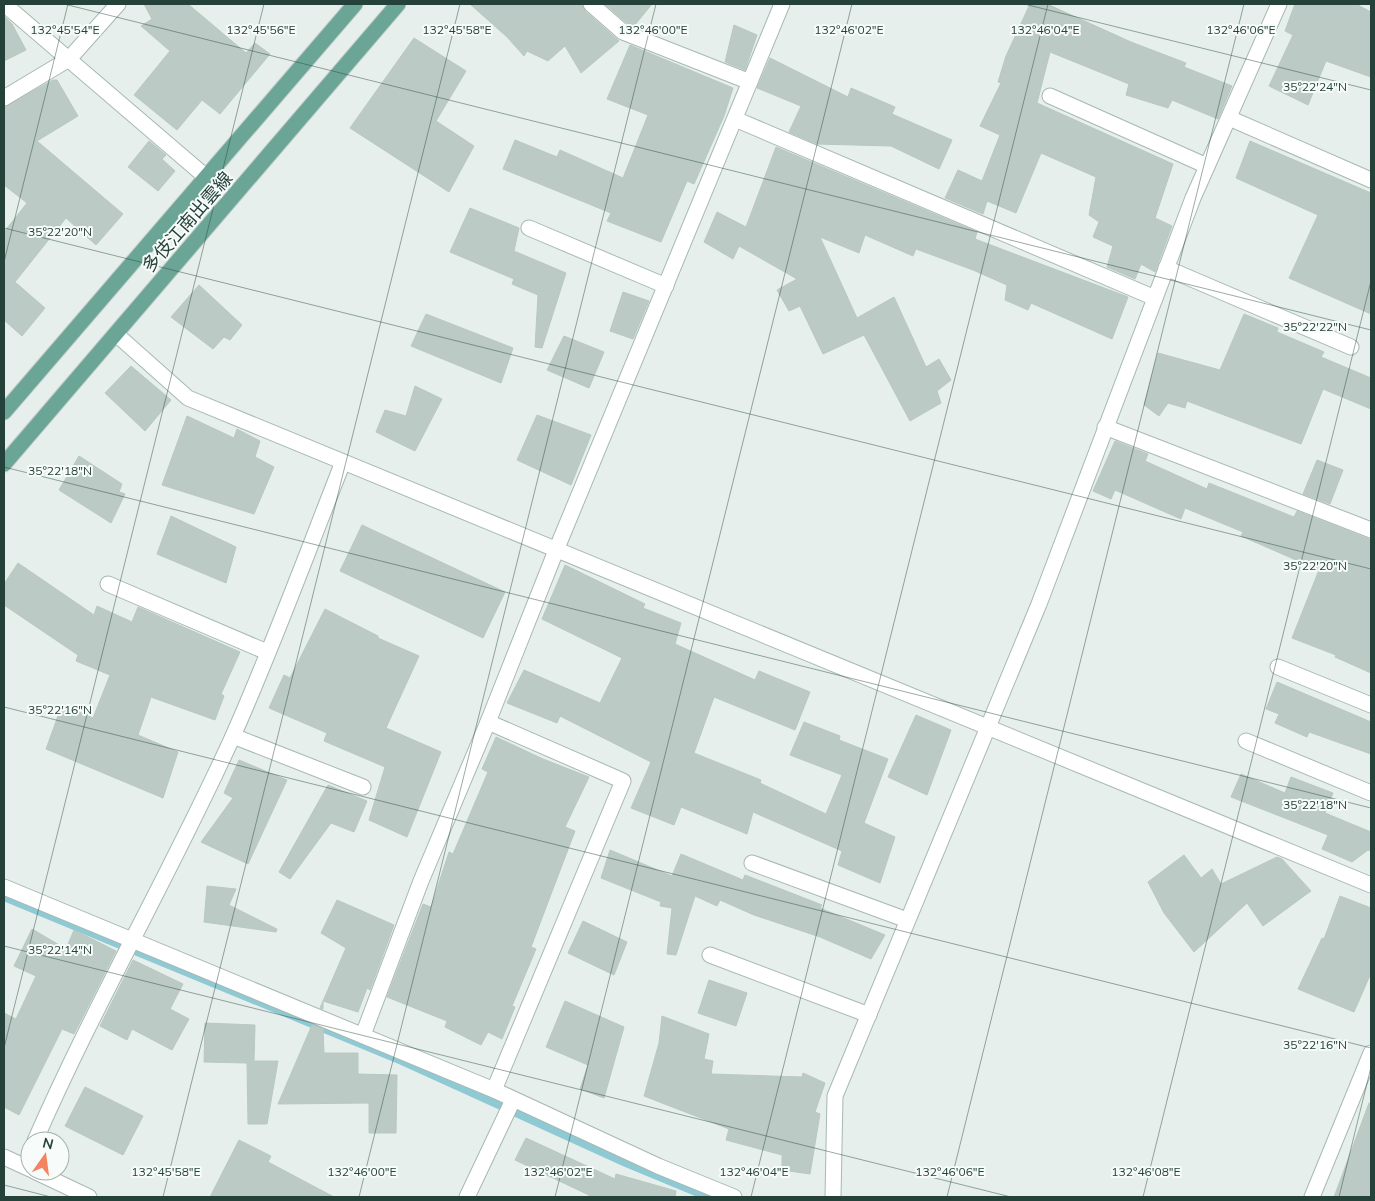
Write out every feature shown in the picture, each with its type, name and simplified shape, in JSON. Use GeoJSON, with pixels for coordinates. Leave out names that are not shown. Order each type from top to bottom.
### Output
{"type":"FeatureCollection","features":[{"type":"Feature","properties":{"kind":"main road","name":"多伎江南出雲線"},"geometry":{"type":"LineString","coordinates":[[4,412],[355,4]]}},
{"type":"Feature","properties":{"kind":"main road","name":"多伎江南出雲線"},"geometry":{"type":"LineString","coordinates":[[4,464],[398,4]]}},
{"type":"Feature","properties":{"kind":"street"},"geometry":{"type":"LineString","coordinates":[[4,4],[206,176]]}},
{"type":"Feature","properties":{"kind":"street"},"geometry":{"type":"LineString","coordinates":[[4,98],[69,60],[118,4]]}},
{"type":"Feature","properties":{"kind":"street"},"geometry":{"type":"LineString","coordinates":[[591,4],[623,32],[750,82]]}},
{"type":"Feature","properties":{"kind":"street"},"geometry":{"type":"LineString","coordinates":[[364,1035],[421,881],[782,4]]}},
{"type":"Feature","properties":{"kind":"street"},"geometry":{"type":"LineString","coordinates":[[833,1197],[835,1096],[1039,604],[1105,427],[1207,166],[1279,4]]}},
{"type":"Feature","properties":{"kind":"street"},"geometry":{"type":"LineString","coordinates":[[1050,96],[1207,166]]}},
{"type":"Feature","properties":{"kind":"street"},"geometry":{"type":"LineString","coordinates":[[1229,118],[1371,180]]}},
{"type":"Feature","properties":{"kind":"street"},"geometry":{"type":"LineString","coordinates":[[735,119],[1155,298]]}},
{"type":"Feature","properties":{"kind":"street"},"geometry":{"type":"LineString","coordinates":[[529,228],[666,286]]}},
{"type":"Feature","properties":{"kind":"street"},"geometry":{"type":"LineString","coordinates":[[1166,268],[1351,347]]}},
{"type":"Feature","properties":{"kind":"street"},"geometry":{"type":"LineString","coordinates":[[116,334],[188,398],[557,548],[766,638],[1371,885]]}},
{"type":"Feature","properties":{"kind":"street"},"geometry":{"type":"LineString","coordinates":[[1105,427],[1371,530]]}},
{"type":"Feature","properties":{"kind":"street"},"geometry":{"type":"LineString","coordinates":[[39,1131],[61,1081],[134,940],[233,736],[343,462]]}},
{"type":"Feature","properties":{"kind":"street"},"geometry":{"type":"LineString","coordinates":[[108,584],[267,652]]}},
{"type":"Feature","properties":{"kind":"street"},"geometry":{"type":"LineString","coordinates":[[1278,666],[1371,704]]}},
{"type":"Feature","properties":{"kind":"street"},"geometry":{"type":"LineString","coordinates":[[488,722],[623,782],[494,1090]]}},
{"type":"Feature","properties":{"kind":"street"},"geometry":{"type":"LineString","coordinates":[[233,736],[364,787]]}},
{"type":"Feature","properties":{"kind":"street"},"geometry":{"type":"LineString","coordinates":[[1246,741],[1371,793]]}},
{"type":"Feature","properties":{"kind":"street"},"geometry":{"type":"LineString","coordinates":[[752,863],[907,920]]}},
{"type":"Feature","properties":{"kind":"street"},"geometry":{"type":"LineString","coordinates":[[4,887],[494,1090],[658,1166],[734,1197]]}},
{"type":"Feature","properties":{"kind":"street"},"geometry":{"type":"LineString","coordinates":[[710,955],[869,1015]]}},
{"type":"Feature","properties":{"kind":"street"},"geometry":{"type":"LineString","coordinates":[[1312,1197],[1371,1053]]}},
{"type":"Feature","properties":{"kind":"street"},"geometry":{"type":"LineString","coordinates":[[467,1197],[514,1100]]}},
{"type":"Feature","properties":{"kind":"street"},"geometry":{"type":"LineString","coordinates":[[4,1157],[20,1162]]}},
{"type":"Feature","properties":{"kind":"street"},"geometry":{"type":"LineString","coordinates":[[59,1181],[89,1197]]}},
{"type":"Feature","properties":{"kind":"building"},"geometry":{"type":"Polygon","coordinates":[[[144,4],[188,4],[246,53],[255,43],[270,54],[220,114],[202,100],[177,130],[134,95],[170,51],[141,26],[152,19],[144,4]]]}},
{"type":"Feature","properties":{"kind":"building"},"geometry":{"type":"Polygon","coordinates":[[[470,4],[582,4],[585,11],[619,41],[581,73],[565,46],[548,61],[527,51],[524,56],[507,37],[470,4]]]}},
{"type":"Feature","properties":{"kind":"building"},"geometry":{"type":"Polygon","coordinates":[[[605,4],[652,4],[634,26],[628,24],[605,4]]]}},
{"type":"Feature","properties":{"kind":"building"},"geometry":{"type":"Polygon","coordinates":[[[1030,4],[1047,4],[1131,42],[1186,63],[1184,67],[1232,86],[1218,119],[1172,100],[1168,108],[1126,95],[1129,84],[1050,52],[1037,103],[1173,164],[1155,218],[1172,226],[1155,272],[1141,264],[1135,279],[1107,267],[1113,246],[1093,237],[1099,222],[1089,215],[1096,177],[1041,153],[1016,213],[987,201],[983,214],[945,198],[958,170],[982,181],[1000,135],[980,126],[1001,83],[998,82],[1006,56],[1030,4]]]}},
{"type":"Feature","properties":{"kind":"building"},"geometry":{"type":"Polygon","coordinates":[[[1295,4],[1356,4],[1371,12],[1371,77],[1326,61],[1308,105],[1269,86],[1293,35],[1285,31],[1295,4]]]}},
{"type":"Feature","properties":{"kind":"building"},"geometry":{"type":"Polygon","coordinates":[[[4,16],[12,24],[26,50],[4,61],[4,16]]]}},
{"type":"Feature","properties":{"kind":"building"},"geometry":{"type":"Polygon","coordinates":[[[734,25],[757,35],[745,70],[725,62],[734,25]]]}},
{"type":"Feature","properties":{"kind":"building"},"geometry":{"type":"Polygon","coordinates":[[[414,38],[466,71],[436,121],[474,146],[449,192],[350,128],[414,38]]]}},
{"type":"Feature","properties":{"kind":"building"},"geometry":{"type":"Polygon","coordinates":[[[630,45],[733,88],[724,116],[694,184],[687,181],[661,242],[607,221],[611,213],[503,169],[515,140],[557,157],[560,150],[623,178],[648,115],[607,99],[630,45]]]}},
{"type":"Feature","properties":{"kind":"building"},"geometry":{"type":"Polygon","coordinates":[[[770,58],[848,97],[851,88],[895,107],[892,114],[952,140],[939,169],[891,146],[817,144],[789,132],[801,106],[757,88],[770,58]]]}},
{"type":"Feature","properties":{"kind":"building"},"geometry":{"type":"Polygon","coordinates":[[[53,80],[57,80],[78,116],[37,141],[123,214],[96,245],[66,218],[15,282],[45,308],[22,336],[4,320],[4,232],[27,203],[4,185],[4,107],[53,80]]]}},
{"type":"Feature","properties":{"kind":"building"},"geometry":{"type":"Polygon","coordinates":[[[149,141],[166,155],[162,159],[175,171],[158,191],[128,167],[149,141]]]}},
{"type":"Feature","properties":{"kind":"building"},"geometry":{"type":"Polygon","coordinates":[[[1250,141],[1371,193],[1371,314],[1289,278],[1318,215],[1236,178],[1250,141]]]}},
{"type":"Feature","properties":{"kind":"building"},"geometry":{"type":"Polygon","coordinates":[[[776,147],[977,232],[975,239],[1128,297],[1112,339],[1031,303],[1028,310],[1005,300],[1007,285],[916,249],[913,256],[865,235],[859,253],[820,237],[857,318],[894,297],[926,367],[939,359],[951,380],[937,391],[941,403],[910,421],[864,335],[823,354],[800,306],[789,311],[777,290],[797,279],[739,246],[733,259],[704,242],[717,212],[746,227],[776,147]]]}},
{"type":"Feature","properties":{"kind":"building"},"geometry":{"type":"Polygon","coordinates":[[[470,208],[519,228],[514,251],[566,273],[542,348],[535,347],[538,295],[512,284],[514,279],[450,252],[470,208]]]}},
{"type":"Feature","properties":{"kind":"building"},"geometry":{"type":"Polygon","coordinates":[[[199,285],[242,325],[230,340],[224,337],[213,349],[171,317],[199,285]]]}},
{"type":"Feature","properties":{"kind":"building"},"geometry":{"type":"Polygon","coordinates":[[[623,292],[649,301],[633,339],[610,331],[623,292]]]}},
{"type":"Feature","properties":{"kind":"building"},"geometry":{"type":"Polygon","coordinates":[[[426,314],[513,348],[501,383],[411,346],[426,314]]]}},
{"type":"Feature","properties":{"kind":"building"},"geometry":{"type":"Polygon","coordinates":[[[1244,314],[1278,328],[1277,332],[1324,352],[1321,357],[1371,378],[1371,409],[1323,389],[1301,444],[1187,401],[1185,408],[1168,403],[1159,416],[1144,405],[1158,353],[1220,370],[1244,314]]]}},
{"type":"Feature","properties":{"kind":"building"},"geometry":{"type":"Polygon","coordinates":[[[564,336],[604,352],[589,388],[547,370],[564,336]]]}},
{"type":"Feature","properties":{"kind":"building"},"geometry":{"type":"Polygon","coordinates":[[[131,366],[171,400],[145,431],[105,393],[131,366]]]}},
{"type":"Feature","properties":{"kind":"building"},"geometry":{"type":"Polygon","coordinates":[[[415,386],[442,399],[415,451],[376,432],[385,410],[406,416],[415,386]]]}},
{"type":"Feature","properties":{"kind":"building"},"geometry":{"type":"Polygon","coordinates":[[[537,415],[591,435],[571,485],[517,460],[537,415]]]}},
{"type":"Feature","properties":{"kind":"building"},"geometry":{"type":"Polygon","coordinates":[[[187,416],[234,438],[237,429],[260,441],[255,457],[274,467],[254,514],[162,485],[187,416]]]}},
{"type":"Feature","properties":{"kind":"building"},"geometry":{"type":"Polygon","coordinates":[[[1115,441],[1148,454],[1145,461],[1207,489],[1209,483],[1294,517],[1297,511],[1371,540],[1371,673],[1335,657],[1336,655],[1292,638],[1319,570],[1241,536],[1243,532],[1185,508],[1181,519],[1115,490],[1111,499],[1093,491],[1115,441]]]}},
{"type":"Feature","properties":{"kind":"building"},"geometry":{"type":"Polygon","coordinates":[[[79,456],[122,484],[119,492],[125,494],[111,523],[59,490],[79,456]]]}},
{"type":"Feature","properties":{"kind":"building"},"geometry":{"type":"Polygon","coordinates":[[[1317,460],[1343,470],[1330,504],[1303,494],[1317,460]]]}},
{"type":"Feature","properties":{"kind":"building"},"geometry":{"type":"Polygon","coordinates":[[[171,516],[236,547],[226,583],[157,554],[171,516]]]}},
{"type":"Feature","properties":{"kind":"building"},"geometry":{"type":"Polygon","coordinates":[[[362,525],[505,592],[483,638],[340,571],[362,525]]]}},
{"type":"Feature","properties":{"kind":"building"},"geometry":{"type":"Polygon","coordinates":[[[18,563],[94,615],[97,606],[132,622],[138,607],[240,652],[221,694],[224,696],[215,720],[151,697],[138,735],[178,752],[163,798],[46,749],[62,705],[93,718],[110,675],[76,661],[78,655],[4,605],[4,584],[18,563]]]}},
{"type":"Feature","properties":{"kind":"building"},"geometry":{"type":"Polygon","coordinates":[[[565,565],[645,604],[643,608],[681,623],[675,644],[755,680],[759,671],[810,692],[795,730],[714,697],[694,753],[761,780],[760,783],[826,814],[842,775],[790,755],[804,722],[840,736],[839,740],[888,759],[864,823],[895,837],[880,883],[838,865],[842,851],[753,812],[747,834],[681,807],[674,825],[631,808],[651,762],[560,716],[557,723],[507,703],[524,670],[600,703],[622,658],[542,619],[565,565]]]}},
{"type":"Feature","properties":{"kind":"building"},"geometry":{"type":"Polygon","coordinates":[[[325,609],[378,636],[378,638],[419,656],[386,728],[441,752],[407,837],[369,820],[385,767],[324,741],[327,733],[269,708],[284,675],[290,678],[325,609]]]}},
{"type":"Feature","properties":{"kind":"building"},"geometry":{"type":"Polygon","coordinates":[[[1277,682],[1371,722],[1371,754],[1309,732],[1307,737],[1275,723],[1279,714],[1266,709],[1277,682]]]}},
{"type":"Feature","properties":{"kind":"building"},"geometry":{"type":"Polygon","coordinates":[[[916,715],[951,730],[927,795],[888,777],[916,715]]]}},
{"type":"Feature","properties":{"kind":"building"},"geometry":{"type":"Polygon","coordinates":[[[496,737],[543,759],[589,777],[565,827],[575,831],[531,947],[536,949],[512,1006],[515,1007],[502,1039],[488,1032],[481,1045],[445,1027],[447,1021],[387,997],[423,904],[431,907],[449,852],[453,854],[488,772],[482,769],[496,737]]]}},
{"type":"Feature","properties":{"kind":"building"},"geometry":{"type":"Polygon","coordinates":[[[239,760],[287,780],[248,864],[201,842],[233,798],[224,793],[239,760]]]}},
{"type":"Feature","properties":{"kind":"building"},"geometry":{"type":"Polygon","coordinates":[[[1241,774],[1285,793],[1291,777],[1333,793],[1325,813],[1371,832],[1371,851],[1368,850],[1352,862],[1322,849],[1328,835],[1231,797],[1241,774]]]}},
{"type":"Feature","properties":{"kind":"building"},"geometry":{"type":"Polygon","coordinates":[[[328,785],[367,801],[354,832],[331,823],[290,879],[279,872],[328,785]]]}},
{"type":"Feature","properties":{"kind":"building"},"geometry":{"type":"Polygon","coordinates":[[[610,850],[672,876],[681,854],[743,880],[745,875],[822,905],[820,908],[885,935],[871,959],[820,937],[754,915],[720,900],[717,906],[695,896],[676,955],[667,954],[672,908],[660,906],[661,902],[601,878],[610,850]]]}},
{"type":"Feature","properties":{"kind":"building"},"geometry":{"type":"Polygon","coordinates":[[[1184,855],[1201,878],[1212,869],[1221,884],[1277,857],[1282,859],[1311,891],[1263,926],[1247,903],[1194,952],[1164,913],[1148,882],[1184,855]]]}},
{"type":"Feature","properties":{"kind":"building"},"geometry":{"type":"Polygon","coordinates":[[[207,886],[236,889],[229,905],[277,929],[276,932],[204,922],[207,886]]]}},
{"type":"Feature","properties":{"kind":"building"},"geometry":{"type":"Polygon","coordinates":[[[1340,896],[1371,908],[1371,973],[1354,1012],[1298,989],[1322,938],[1324,939],[1340,896]]]}},
{"type":"Feature","properties":{"kind":"building"},"geometry":{"type":"Polygon","coordinates":[[[337,900],[394,925],[370,990],[367,988],[358,1012],[323,1001],[346,948],[321,933],[337,900]]]}},
{"type":"Feature","properties":{"kind":"building"},"geometry":{"type":"Polygon","coordinates":[[[583,921],[627,942],[614,975],[568,953],[583,921]]]}},
{"type":"Feature","properties":{"kind":"building"},"geometry":{"type":"Polygon","coordinates":[[[32,929],[66,949],[74,930],[116,951],[74,1034],[62,1029],[19,1115],[4,1107],[4,1013],[16,1019],[36,976],[14,966],[32,929]]]}},
{"type":"Feature","properties":{"kind":"building"},"geometry":{"type":"Polygon","coordinates":[[[133,960],[183,984],[170,1009],[189,1019],[172,1050],[132,1029],[127,1040],[100,1026],[133,960]]]}},
{"type":"Feature","properties":{"kind":"building"},"geometry":{"type":"Polygon","coordinates":[[[709,980],[747,993],[736,1026],[698,1013],[709,980]]]}},
{"type":"Feature","properties":{"kind":"building"},"geometry":{"type":"Polygon","coordinates":[[[565,1001],[624,1027],[604,1098],[580,1089],[588,1065],[546,1047],[565,1001]]]}},
{"type":"Feature","properties":{"kind":"building"},"geometry":{"type":"Polygon","coordinates":[[[662,1016],[709,1034],[704,1059],[713,1061],[711,1074],[802,1077],[803,1073],[825,1083],[815,1112],[820,1114],[810,1174],[782,1170],[782,1155],[726,1140],[729,1129],[644,1096],[659,1043],[662,1016]]]}},
{"type":"Feature","properties":{"kind":"building"},"geometry":{"type":"Polygon","coordinates":[[[205,1023],[255,1025],[254,1061],[278,1061],[267,1124],[248,1124],[247,1063],[204,1062],[205,1023]]]}},
{"type":"Feature","properties":{"kind":"building"},"geometry":{"type":"Polygon","coordinates":[[[312,1025],[323,1029],[324,1053],[358,1053],[358,1074],[397,1075],[396,1133],[369,1133],[369,1103],[278,1104],[312,1025]]]}},
{"type":"Feature","properties":{"kind":"building"},"geometry":{"type":"Polygon","coordinates":[[[85,1087],[143,1116],[123,1155],[65,1126],[85,1087]]]}},
{"type":"Feature","properties":{"kind":"building"},"geometry":{"type":"Polygon","coordinates":[[[1369,1103],[1371,1103],[1371,1197],[1334,1197],[1369,1103]]]}},
{"type":"Feature","properties":{"kind":"building"},"geometry":{"type":"Polygon","coordinates":[[[526,1138],[615,1179],[616,1174],[676,1191],[675,1197],[593,1197],[515,1160],[526,1138]]]}},
{"type":"Feature","properties":{"kind":"building"},"geometry":{"type":"Polygon","coordinates":[[[239,1140],[271,1156],[268,1162],[334,1197],[210,1197],[239,1140]]]}},
{"type":"Feature","properties":{"kind":"waterway"},"geometry":{"type":"LineString","coordinates":[[4,897],[402,1061],[626,1163],[708,1197]]}}]}
